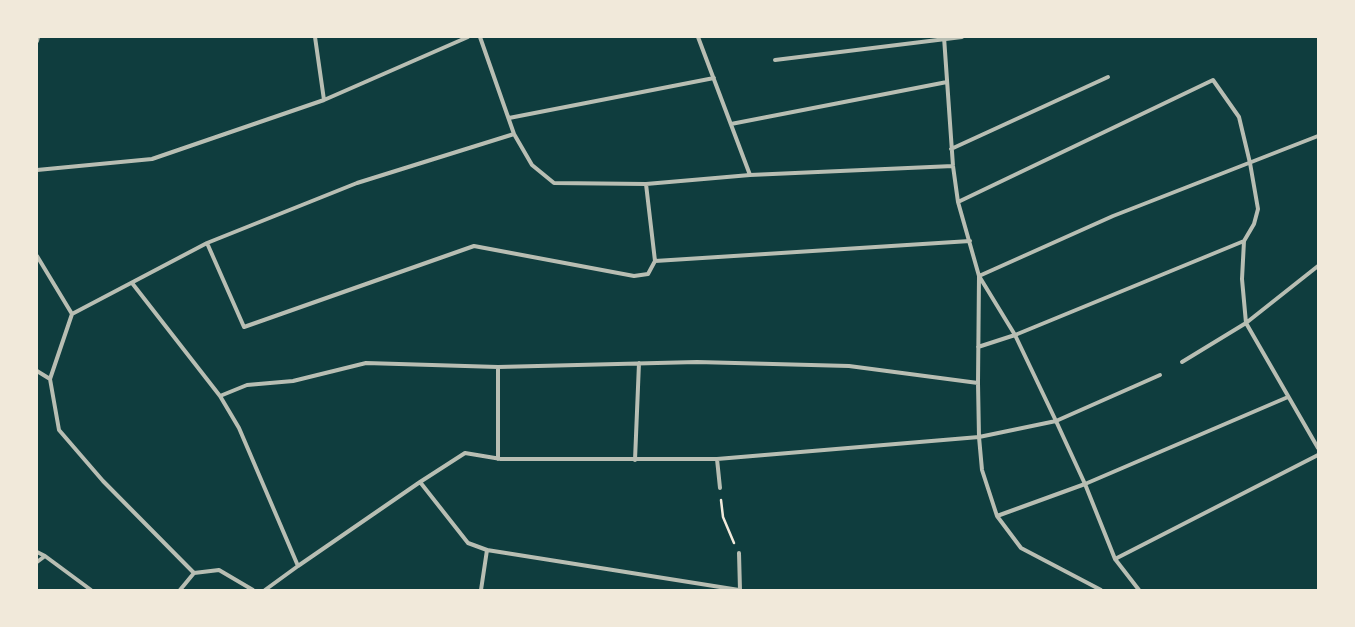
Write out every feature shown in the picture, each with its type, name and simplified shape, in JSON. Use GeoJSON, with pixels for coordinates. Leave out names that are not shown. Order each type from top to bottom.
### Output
{"type":"FeatureCollection","features":[{"type":"Feature","properties":{"kind":"street"},"geometry":{"type":"LineString","coordinates":[[37,42],[38,37]]}},
{"type":"Feature","properties":{"kind":"street"},"geometry":{"type":"LineString","coordinates":[[315,37],[324,100]]}},
{"type":"Feature","properties":{"kind":"street"},"geometry":{"type":"LineString","coordinates":[[37,170],[152,159],[324,100],[468,37]]}},
{"type":"Feature","properties":{"kind":"street"},"geometry":{"type":"LineString","coordinates":[[480,37],[514,134],[532,165],[554,183],[646,184],[750,175],[953,166]]}},
{"type":"Feature","properties":{"kind":"street"},"geometry":{"type":"LineString","coordinates":[[698,37],[750,175]]}},
{"type":"Feature","properties":{"kind":"street"},"geometry":{"type":"LineString","coordinates":[[774,60],[962,37]]}},
{"type":"Feature","properties":{"kind":"street"},"geometry":{"type":"LineString","coordinates":[[944,38],[951,149],[958,202],[979,276],[978,383],[979,437],[982,470],[997,516],[1021,548],[1100,590]]}},
{"type":"Feature","properties":{"kind":"street"},"geometry":{"type":"LineString","coordinates":[[951,149],[1108,77]]}},
{"type":"Feature","properties":{"kind":"street"},"geometry":{"type":"LineString","coordinates":[[509,118],[714,78]]}},
{"type":"Feature","properties":{"kind":"street"},"geometry":{"type":"LineString","coordinates":[[958,202],[1213,80],[1239,117],[1250,163],[1258,209],[1254,224],[1244,241],[1242,279],[1246,323],[1318,448]]}},
{"type":"Feature","properties":{"kind":"street"},"geometry":{"type":"LineString","coordinates":[[731,124],[947,82]]}},
{"type":"Feature","properties":{"kind":"street"},"geometry":{"type":"LineString","coordinates":[[194,573],[103,481],[59,430],[50,379],[72,314],[207,243],[357,183],[514,134]]}},
{"type":"Feature","properties":{"kind":"street"},"geometry":{"type":"LineString","coordinates":[[979,276],[1113,216],[1318,136]]}},
{"type":"Feature","properties":{"kind":"street"},"geometry":{"type":"LineString","coordinates":[[207,243],[244,327],[474,246],[634,276],[648,274],[655,261],[646,184]]}},
{"type":"Feature","properties":{"kind":"street"},"geometry":{"type":"LineString","coordinates":[[655,261],[970,241]]}},
{"type":"Feature","properties":{"kind":"street"},"geometry":{"type":"LineString","coordinates":[[978,347],[1015,335],[1244,241]]}},
{"type":"Feature","properties":{"kind":"street"},"geometry":{"type":"LineString","coordinates":[[37,256],[72,314]]}},
{"type":"Feature","properties":{"kind":"street"},"geometry":{"type":"LineString","coordinates":[[1182,362],[1246,323],[1318,266]]}},
{"type":"Feature","properties":{"kind":"street"},"geometry":{"type":"LineString","coordinates":[[979,276],[1015,335],[1085,484],[1115,558],[1139,590]]}},
{"type":"Feature","properties":{"kind":"street"},"geometry":{"type":"LineString","coordinates":[[132,283],[220,396],[239,428],[298,566]]}},
{"type":"Feature","properties":{"kind":"street"},"geometry":{"type":"LineString","coordinates":[[220,396],[247,385],[293,381],[366,363],[498,367],[697,362],[849,366],[978,383]]}},
{"type":"Feature","properties":{"kind":"street"},"geometry":{"type":"LineString","coordinates":[[635,460],[640,363]]}},
{"type":"Feature","properties":{"kind":"street"},"geometry":{"type":"LineString","coordinates":[[498,367],[498,459]]}},
{"type":"Feature","properties":{"kind":"street"},"geometry":{"type":"LineString","coordinates":[[37,371],[50,379]]}},
{"type":"Feature","properties":{"kind":"street"},"geometry":{"type":"LineString","coordinates":[[265,590],[420,482],[466,453],[498,459],[717,459],[979,437],[1056,421],[1160,375]]}},
{"type":"Feature","properties":{"kind":"street"},"geometry":{"type":"LineString","coordinates":[[997,516],[1085,484],[1288,397]]}},
{"type":"Feature","properties":{"kind":"street"},"geometry":{"type":"LineString","coordinates":[[1115,558],[1318,455]]}},
{"type":"Feature","properties":{"kind":"street"},"geometry":{"type":"LineString","coordinates":[[717,459],[720,488]]}},
{"type":"Feature","properties":{"kind":"street"},"geometry":{"type":"LineString","coordinates":[[420,482],[468,543],[487,550],[739,590],[739,553]]}},
{"type":"Feature","properties":{"kind":"street"},"geometry":{"type":"LineString","coordinates":[[481,590],[487,550]]}},
{"type":"Feature","properties":{"kind":"street"},"geometry":{"type":"LineString","coordinates":[[37,552],[46,556],[91,590]]}},
{"type":"Feature","properties":{"kind":"street"},"geometry":{"type":"LineString","coordinates":[[37,562],[46,556]]}},
{"type":"Feature","properties":{"kind":"street"},"geometry":{"type":"LineString","coordinates":[[180,590],[194,573],[219,570],[253,590]]}},
{"type":"Feature","properties":{"kind":"path"},"geometry":{"type":"LineString","coordinates":[[720,488],[722,517],[739,553]]}}]}
